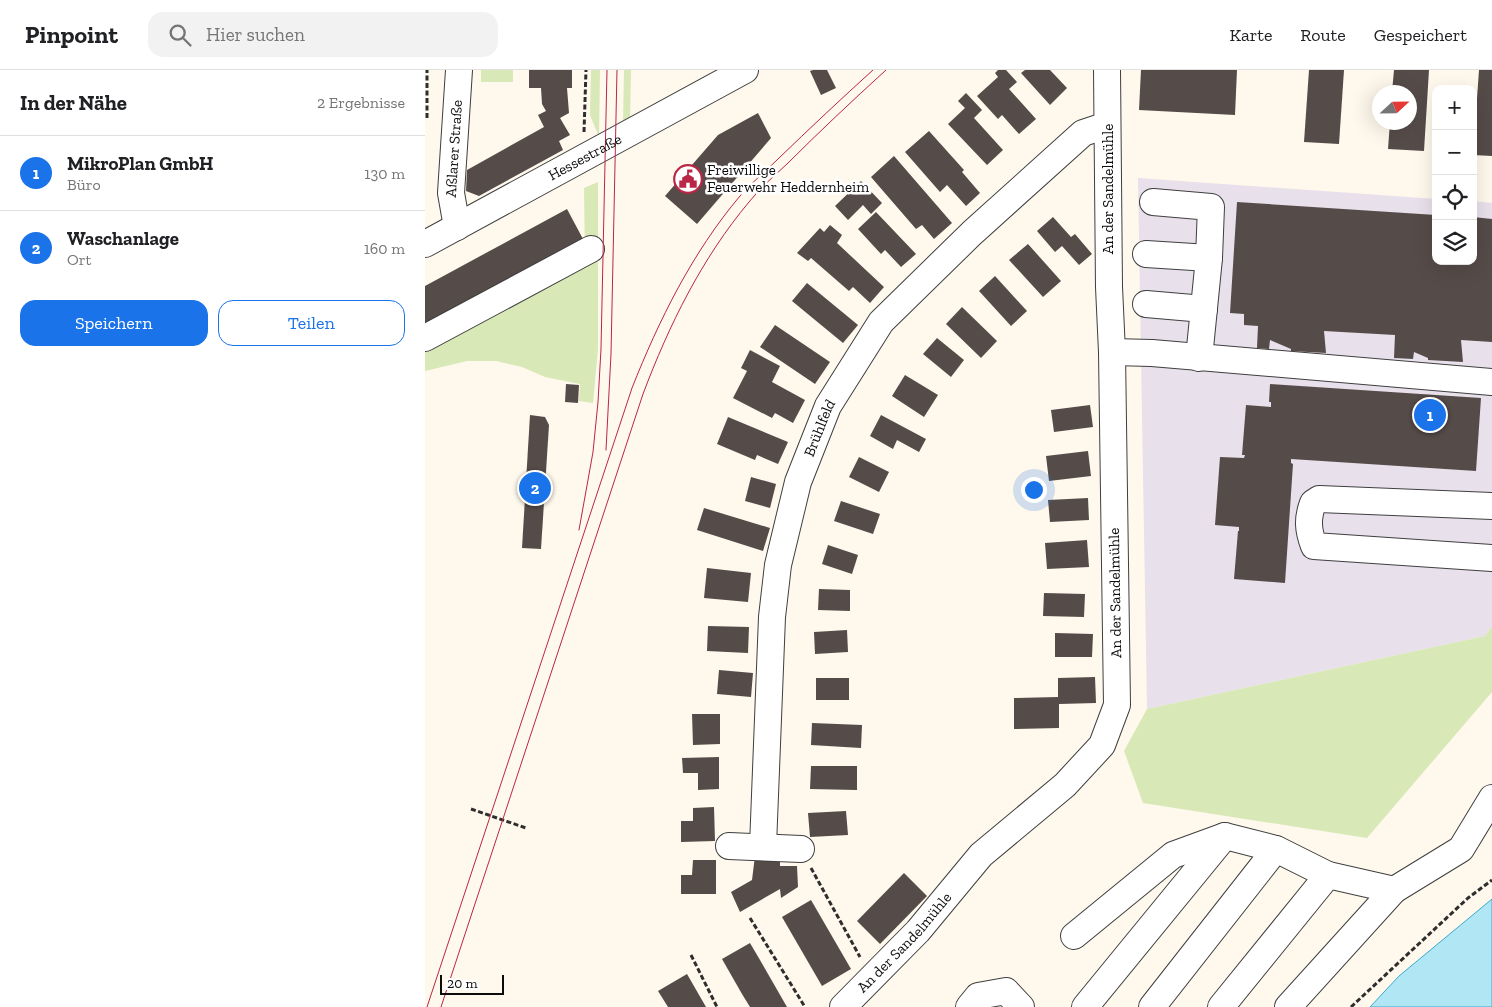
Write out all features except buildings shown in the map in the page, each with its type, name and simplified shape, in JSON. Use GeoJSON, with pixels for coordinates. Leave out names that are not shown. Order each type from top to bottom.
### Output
{"type":"FeatureCollection","features":[{"type":"Feature","properties":{"kind":"street","name":"Aßlarer Straße"},"geometry":{"type":"LineString","coordinates":[[457,226],[451,193],[459,70]]}},
{"type":"Feature","properties":{"kind":"street","name":"Hessestraße"},"geometry":{"type":"LineString","coordinates":[[425,244],[745,70]]}},
{"type":"Feature","properties":{"kind":"street","name":"An der Sandelmühle"},"geometry":{"type":"LineString","coordinates":[[843,1007],[918,931],[981,855],[1065,785],[1102,745],[1117,704],[1107,70]]}},
{"type":"Feature","properties":{"kind":"street","name":"Brühlfeld"},"geometry":{"type":"LineString","coordinates":[[763,846],[772,617],[778,565],[798,482],[828,406],[881,322],[972,233],[1083,133],[1107,124]]}},
{"type":"Feature","properties":{"kind":"street"},"geometry":{"type":"LineString","coordinates":[[1153,202],[1211,207],[1209,258],[1199,358]]}},
{"type":"Feature","properties":{"kind":"street"},"geometry":{"type":"LineString","coordinates":[[425,338],[591,249]]}},
{"type":"Feature","properties":{"kind":"street"},"geometry":{"type":"LineString","coordinates":[[1146,254],[1209,258]]}},
{"type":"Feature","properties":{"kind":"street"},"geometry":{"type":"LineString","coordinates":[[1146,304],[1204,309]]}},
{"type":"Feature","properties":{"kind":"street"},"geometry":{"type":"LineString","coordinates":[[1112,352],[1152,353],[1492,382]]}},
{"type":"Feature","properties":{"kind":"street"},"geometry":{"type":"LineString","coordinates":[[1492,506],[1319,499],[1313,502],[1308,516],[1309,533],[1314,546],[1492,558]]}},
{"type":"Feature","properties":{"kind":"street"},"geometry":{"type":"LineString","coordinates":[[1288,1007],[1394,890],[1461,848],[1492,798]]}},
{"type":"Feature","properties":{"kind":"street"},"geometry":{"type":"LineString","coordinates":[[1074,936],[1173,855],[1225,836],[1276,849],[1328,875],[1394,890]]}},
{"type":"Feature","properties":{"kind":"street"},"geometry":{"type":"LineString","coordinates":[[1085,1007],[1225,836]]}},
{"type":"Feature","properties":{"kind":"street"},"geometry":{"type":"LineString","coordinates":[[729,846],[801,849]]}},
{"type":"Feature","properties":{"kind":"street"},"geometry":{"type":"LineString","coordinates":[[1152,1007],[1276,849]]}},
{"type":"Feature","properties":{"kind":"street"},"geometry":{"type":"LineString","coordinates":[[1221,1007],[1328,875]]}},
{"type":"Feature","properties":{"kind":"street"},"geometry":{"type":"LineString","coordinates":[[969,1007],[978,996],[1006,991],[1021,1007]]}},
{"type":"Feature","properties":{"kind":"path"},"geometry":{"type":"LineString","coordinates":[[427,70],[427,118]]}},
{"type":"Feature","properties":{"kind":"path"},"geometry":{"type":"LineString","coordinates":[[584,134],[586,70]]}},
{"type":"Feature","properties":{"kind":"path"},"geometry":{"type":"LineString","coordinates":[[471,809],[526,828]]}},
{"type":"Feature","properties":{"kind":"path"},"geometry":{"type":"LineString","coordinates":[[801,849],[871,977]]}},
{"type":"Feature","properties":{"kind":"path"},"geometry":{"type":"LineString","coordinates":[[1351,1007],[1468,898],[1492,880]]}},
{"type":"Feature","properties":{"kind":"path"},"geometry":{"type":"LineString","coordinates":[[750,918],[805,1007]]}},
{"type":"Feature","properties":{"kind":"path"},"geometry":{"type":"LineString","coordinates":[[691,954],[717,1007]]}},
{"type":"Feature","properties":{"kind":"shaded area"},"geometry":{"type":"Polygon","coordinates":[[[1138,178],[1432,199],[1432,265],[1477,265],[1477,201],[1492,203],[1492,626],[1485,636],[1147,709],[1138,178]]]}},
{"type":"Feature","properties":{"kind":"green space"},"geometry":{"type":"Polygon","coordinates":[[[481,70],[513,70],[513,82],[481,82],[481,70]]]}},
{"type":"Feature","properties":{"kind":"green space"},"geometry":{"type":"Polygon","coordinates":[[[591,70],[600,70],[599,137],[590,115],[591,70]]]}},
{"type":"Feature","properties":{"kind":"green space"},"geometry":{"type":"Polygon","coordinates":[[[624,70],[631,70],[630,121],[623,126],[624,70]]]}},
{"type":"Feature","properties":{"kind":"green space"},"geometry":{"type":"Polygon","coordinates":[[[598,182],[598,349],[593,403],[579,401],[580,384],[545,377],[522,367],[496,361],[467,361],[425,371],[425,347],[585,258],[584,188],[598,182]]]}},
{"type":"Feature","properties":{"kind":"green space"},"geometry":{"type":"Polygon","coordinates":[[[1492,626],[1492,692],[1367,838],[1143,803],[1124,751],[1147,709],[1485,636],[1492,626]]]}},
{"type":"Feature","properties":{"kind":"water"},"geometry":{"type":"Polygon","coordinates":[[[1492,899],[1492,1007],[1370,1007],[1399,976],[1492,899]]]}},
{"type":"Feature","properties":{"kind":"tram line"},"geometry":{"type":"LineString","coordinates":[[579,530],[593,452],[598,402],[601,349],[607,70]]}},
{"type":"Feature","properties":{"kind":"tram line"},"geometry":{"type":"LineString","coordinates":[[606,450],[611,354],[617,70]]}},
{"type":"Feature","properties":{"kind":"tram line"},"geometry":{"type":"LineString","coordinates":[[427,1007],[632,388],[665,312],[707,240],[740,196],[873,70]]}},
{"type":"Feature","properties":{"kind":"tram line"},"geometry":{"type":"LineString","coordinates":[[441,1007],[643,394],[664,343],[688,293],[716,246],[753,197],[823,128],[886,70]]}},
{"type":"Feature","properties":{"kind":"place","name":"Freiwillige Feuerwehr Heddernheim"},"geometry":{"type":"Point","coordinates":[688,179]}},
{"type":"Feature","properties":{"kind":"place","name":"MikroPlan GmbH"},"geometry":{"type":"Point","coordinates":[1430,415]}},
{"type":"Feature","properties":{"kind":"place","name":"Waschanlage"},"geometry":{"type":"Point","coordinates":[535,488]}}]}
